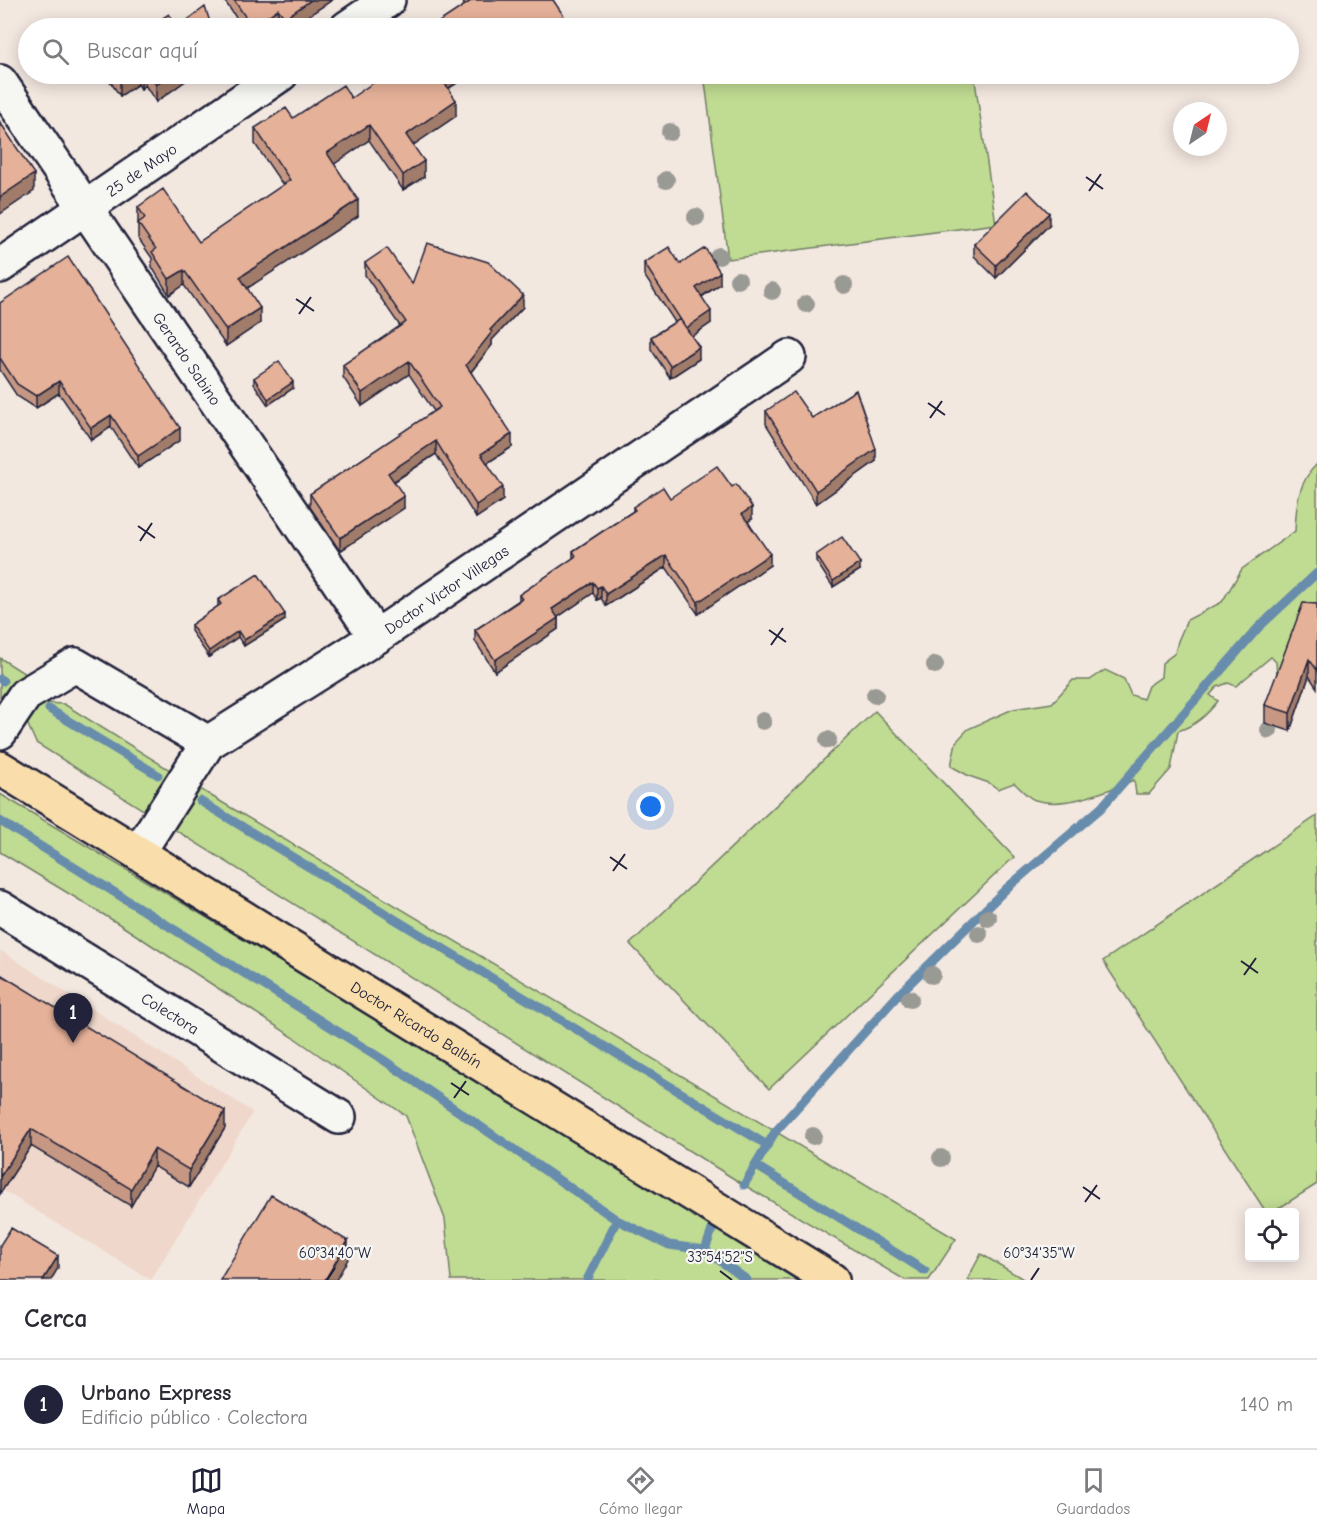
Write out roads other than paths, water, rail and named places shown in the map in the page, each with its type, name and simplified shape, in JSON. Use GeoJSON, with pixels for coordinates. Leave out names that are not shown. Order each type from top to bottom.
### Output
{"type":"FeatureCollection","features":[{"type":"Feature","properties":{"kind":"main road","name":"Doctor Ricardo Balbín"},"geometry":{"type":"LineString","coordinates":[[0,768],[832,1280]]}},
{"type":"Feature","properties":{"kind":"street"},"geometry":{"type":"LineString","coordinates":[[362,18],[388,0]]}},
{"type":"Feature","properties":{"kind":"street","name":"Gerardo Sabino"},"geometry":{"type":"LineString","coordinates":[[0,82],[376,637]]}},
{"type":"Feature","properties":{"kind":"street","name":"25 de Mayo"},"geometry":{"type":"LineString","coordinates":[[0,266],[266,84]]}},
{"type":"Feature","properties":{"kind":"street","name":"Doctor Victor Villegas"},"geometry":{"type":"LineString","coordinates":[[138,853],[208,743],[376,637],[789,357]]}},
{"type":"Feature","properties":{"kind":"street"},"geometry":{"type":"LineString","coordinates":[[0,732],[25,695],[75,665],[208,743]]}},
{"type":"Feature","properties":{"kind":"street","name":"Colectora"},"geometry":{"type":"LineString","coordinates":[[0,908],[339,1117]]}},
{"type":"Feature","properties":{"kind":"waterway"},"geometry":{"type":"LineString","coordinates":[[744,1185],[775,1132],[898,995],[1007,888],[1101,808],[1258,628],[1317,573]]}},
{"type":"Feature","properties":{"kind":"waterway"},"geometry":{"type":"LineString","coordinates":[[49,709],[158,775]]}},
{"type":"Feature","properties":{"kind":"waterway"},"geometry":{"type":"LineString","coordinates":[[200,801],[767,1145]]}},
{"type":"Feature","properties":{"kind":"waterway"},"geometry":{"type":"LineString","coordinates":[[0,821],[382,1059],[617,1220]]}},
{"type":"Feature","properties":{"kind":"waterway"},"geometry":{"type":"LineString","coordinates":[[755,1165],[925,1271]]}},
{"type":"Feature","properties":{"kind":"waterway"},"geometry":{"type":"LineString","coordinates":[[587,1280],[617,1220],[669,1245],[705,1250],[713,1227]]}},
{"type":"Feature","properties":{"kind":"waterway"},"geometry":{"type":"LineString","coordinates":[[705,1250],[747,1280]]}},
{"type":"Feature","properties":{"kind":"place","name":"Urbano Express"},"geometry":{"type":"Point","coordinates":[73,1043]}}]}
